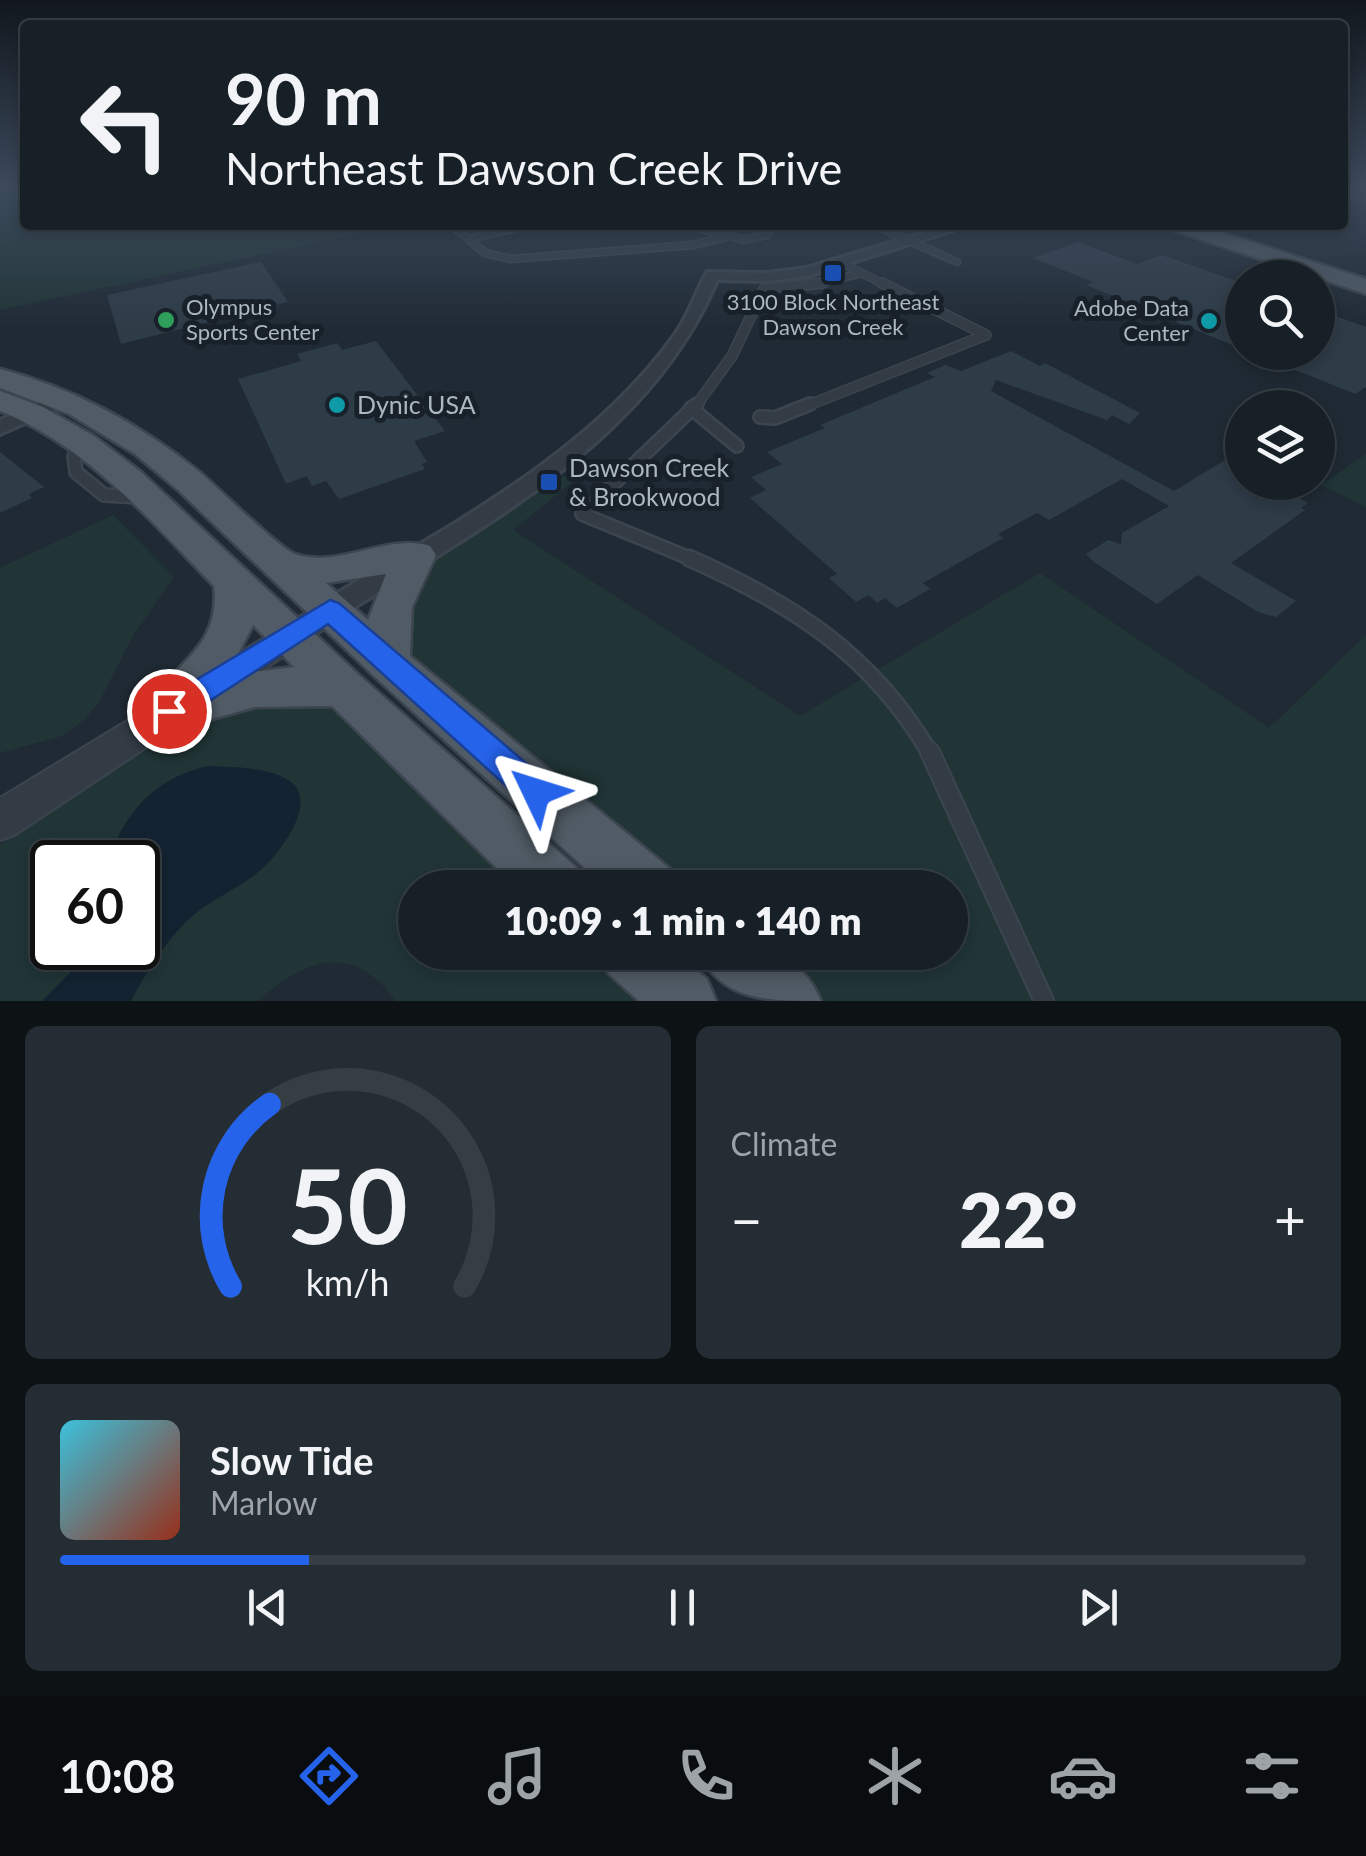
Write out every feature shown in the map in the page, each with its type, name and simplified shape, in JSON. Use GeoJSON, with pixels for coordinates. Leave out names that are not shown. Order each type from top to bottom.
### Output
{"type":"FeatureCollection","features":[{"type":"Feature","properties":{"kind":"main road"},"geometry":{"type":"LineString","coordinates":[[1210,236],[1366,287]]}},
{"type":"Feature","properties":{"kind":"main road"},"geometry":{"type":"LineString","coordinates":[[0,378],[46,406],[146,447],[190,482],[281,568],[344,689],[538,870]]}},
{"type":"Feature","properties":{"kind":"main road"},"geometry":{"type":"LineString","coordinates":[[0,400],[46,406],[83,443],[148,496],[233,580],[389,664],[628,870]]}},
{"type":"Feature","properties":{"kind":"main road"},"geometry":{"type":"LineString","coordinates":[[281,568],[336,570],[417,554]]}},
{"type":"Feature","properties":{"kind":"main road"},"geometry":{"type":"LineString","coordinates":[[389,664],[386,622],[391,600],[417,554]]}},
{"type":"Feature","properties":{"kind":"main road"},"geometry":{"type":"LineString","coordinates":[[169,711],[207,671],[232,630],[238,602],[233,580]]}},
{"type":"Feature","properties":{"kind":"main road"},"geometry":{"type":"LineString","coordinates":[[169,711],[250,687],[282,684],[344,689]]}},
{"type":"Feature","properties":{"kind":"main road"},"geometry":{"type":"LineString","coordinates":[[649,970],[684,1001]]}},
{"type":"Feature","properties":{"kind":"main road"},"geometry":{"type":"LineString","coordinates":[[751,970],[790,1001]]}},
{"type":"Feature","properties":{"kind":"street"},"geometry":{"type":"LineString","coordinates":[[0,821],[549,467],[624,404],[683,336],[712,274],[784,276],[852,268],[930,236]]}},
{"type":"Feature","properties":{"kind":"street"},"geometry":{"type":"LineString","coordinates":[[0,428],[46,406]]}},
{"type":"Feature","properties":{"kind":"lane"},"geometry":{"type":"LineString","coordinates":[[464,236],[490,255],[530,259],[692,245],[726,236],[753,240],[765,236]]}},
{"type":"Feature","properties":{"kind":"lane"},"geometry":{"type":"LineString","coordinates":[[468,239],[483,236]]}},
{"type":"Feature","properties":{"kind":"lane"},"geometry":{"type":"LineString","coordinates":[[897,236],[957,262]]}},
{"type":"Feature","properties":{"kind":"lane"},"geometry":{"type":"LineString","coordinates":[[760,416],[775,418],[986,335],[852,268],[816,284],[764,288],[726,366],[691,408],[582,514],[620,528],[793,611],[876,676],[917,732],[1044,1001]]}},
{"type":"Feature","properties":{"kind":"lane"},"geometry":{"type":"LineString","coordinates":[[691,408],[736,446]]}},
{"type":"Feature","properties":{"kind":"green space"},"geometry":{"type":"Polygon","coordinates":[[[0,236],[351,236],[0,310],[0,236]]]}},
{"type":"Feature","properties":{"kind":"green space"},"geometry":{"type":"Polygon","coordinates":[[[1366,454],[1366,507],[1335,492],[1335,475],[1366,454]]]}},
{"type":"Feature","properties":{"kind":"green space"},"geometry":{"type":"Polygon","coordinates":[[[581,475],[513,530],[800,716],[1040,573],[1269,728],[1366,635],[1366,1001],[826,1001],[783,970],[968,970],[968,870],[654,870],[398,648],[410,579],[437,555],[545,484],[564,476],[581,475]]]}},
{"type":"Feature","properties":{"kind":"green space"},"geometry":{"type":"Polygon","coordinates":[[[113,515],[174,577],[134,634],[99,702],[85,719],[62,736],[0,753],[0,568],[113,515]]]}},
{"type":"Feature","properties":{"kind":"green space"},"geometry":{"type":"Polygon","coordinates":[[[330,699],[510,870],[398,870],[398,970],[613,970],[647,1001],[396,1001],[363,970],[329,962],[294,974],[258,1001],[0,1001],[0,845],[206,709],[330,699]]]}},
{"type":"Feature","properties":{"kind":"water"},"geometry":{"type":"Polygon","coordinates":[[[209,766],[240,768],[283,777],[298,791],[298,814],[294,827],[263,868],[202,909],[160,953],[160,840],[117,840],[127,821],[149,796],[192,770],[209,766]]]}},
{"type":"Feature","properties":{"kind":"water"},"geometry":{"type":"Polygon","coordinates":[[[149,970],[131,1001],[42,1001],[71,972],[149,970]]]}},
{"type":"Feature","properties":{"kind":"building","name":"Adobe Data Center"},"geometry":{"type":"Polygon","coordinates":[[[1078,242],[1137,264],[1162,255],[1225,277],[1225,342],[1086,285],[1093,282],[1033,258],[1078,242]]]}},
{"type":"Feature","properties":{"kind":"building","name":"Olympus Sports Center"},"geometry":{"type":"Polygon","coordinates":[[[261,262],[288,302],[121,344],[107,295],[261,262]]]}},
{"type":"Feature","properties":{"kind":"building"},"geometry":{"type":"Polygon","coordinates":[[[1335,316],[1366,327],[1366,387],[1355,394],[1295,370],[1335,370],[1335,316]]]}},
{"type":"Feature","properties":{"kind":"building","name":"Dynic USA"},"geometry":{"type":"Polygon","coordinates":[[[376,341],[445,431],[414,441],[427,462],[422,464],[425,469],[339,499],[326,481],[312,486],[307,476],[286,484],[238,379],[301,361],[297,354],[337,343],[342,350],[376,341]]]}},
{"type":"Feature","properties":{"kind":"building"},"geometry":{"type":"Polygon","coordinates":[[[1011,351],[1040,366],[1045,363],[1140,413],[1129,424],[1112,415],[1107,420],[996,380],[991,391],[1174,491],[1225,460],[1225,500],[1308,503],[1301,508],[1305,510],[1231,563],[1296,601],[1276,617],[1258,612],[1198,575],[1157,604],[1094,562],[1086,554],[1108,540],[1121,544],[1122,533],[1169,506],[1122,479],[1049,520],[1037,513],[998,534],[1003,538],[923,583],[930,589],[897,608],[885,598],[877,603],[869,595],[856,602],[829,578],[837,574],[750,498],[766,490],[751,477],[782,464],[767,452],[825,428],[820,425],[935,377],[927,373],[945,365],[961,371],[1011,351]]]}},
{"type":"Feature","properties":{"kind":"building"},"geometry":{"type":"Polygon","coordinates":[[[0,452],[44,487],[29,494],[32,498],[0,513],[0,452]]]}},
{"type":"Feature","properties":{"kind":"place","name":"3100 Block Northeast Dawson Creek"},"geometry":{"type":"Point","coordinates":[833,273]}},
{"type":"Feature","properties":{"kind":"place","name":"Olympus Sports Center"},"geometry":{"type":"Point","coordinates":[166,320]}},
{"type":"Feature","properties":{"kind":"place","name":"Adobe Data Center"},"geometry":{"type":"Point","coordinates":[1209,321]}},
{"type":"Feature","properties":{"kind":"place","name":"Dynic USA"},"geometry":{"type":"Point","coordinates":[337,405]}},
{"type":"Feature","properties":{"kind":"place","name":"Dawson Creek & Brookwood"},"geometry":{"type":"Point","coordinates":[549,482]}},
{"type":"Feature","properties":{"kind":"route"},"geometry":{"type":"LineString","coordinates":[[169,711],[330,610],[536,792]]}}]}
